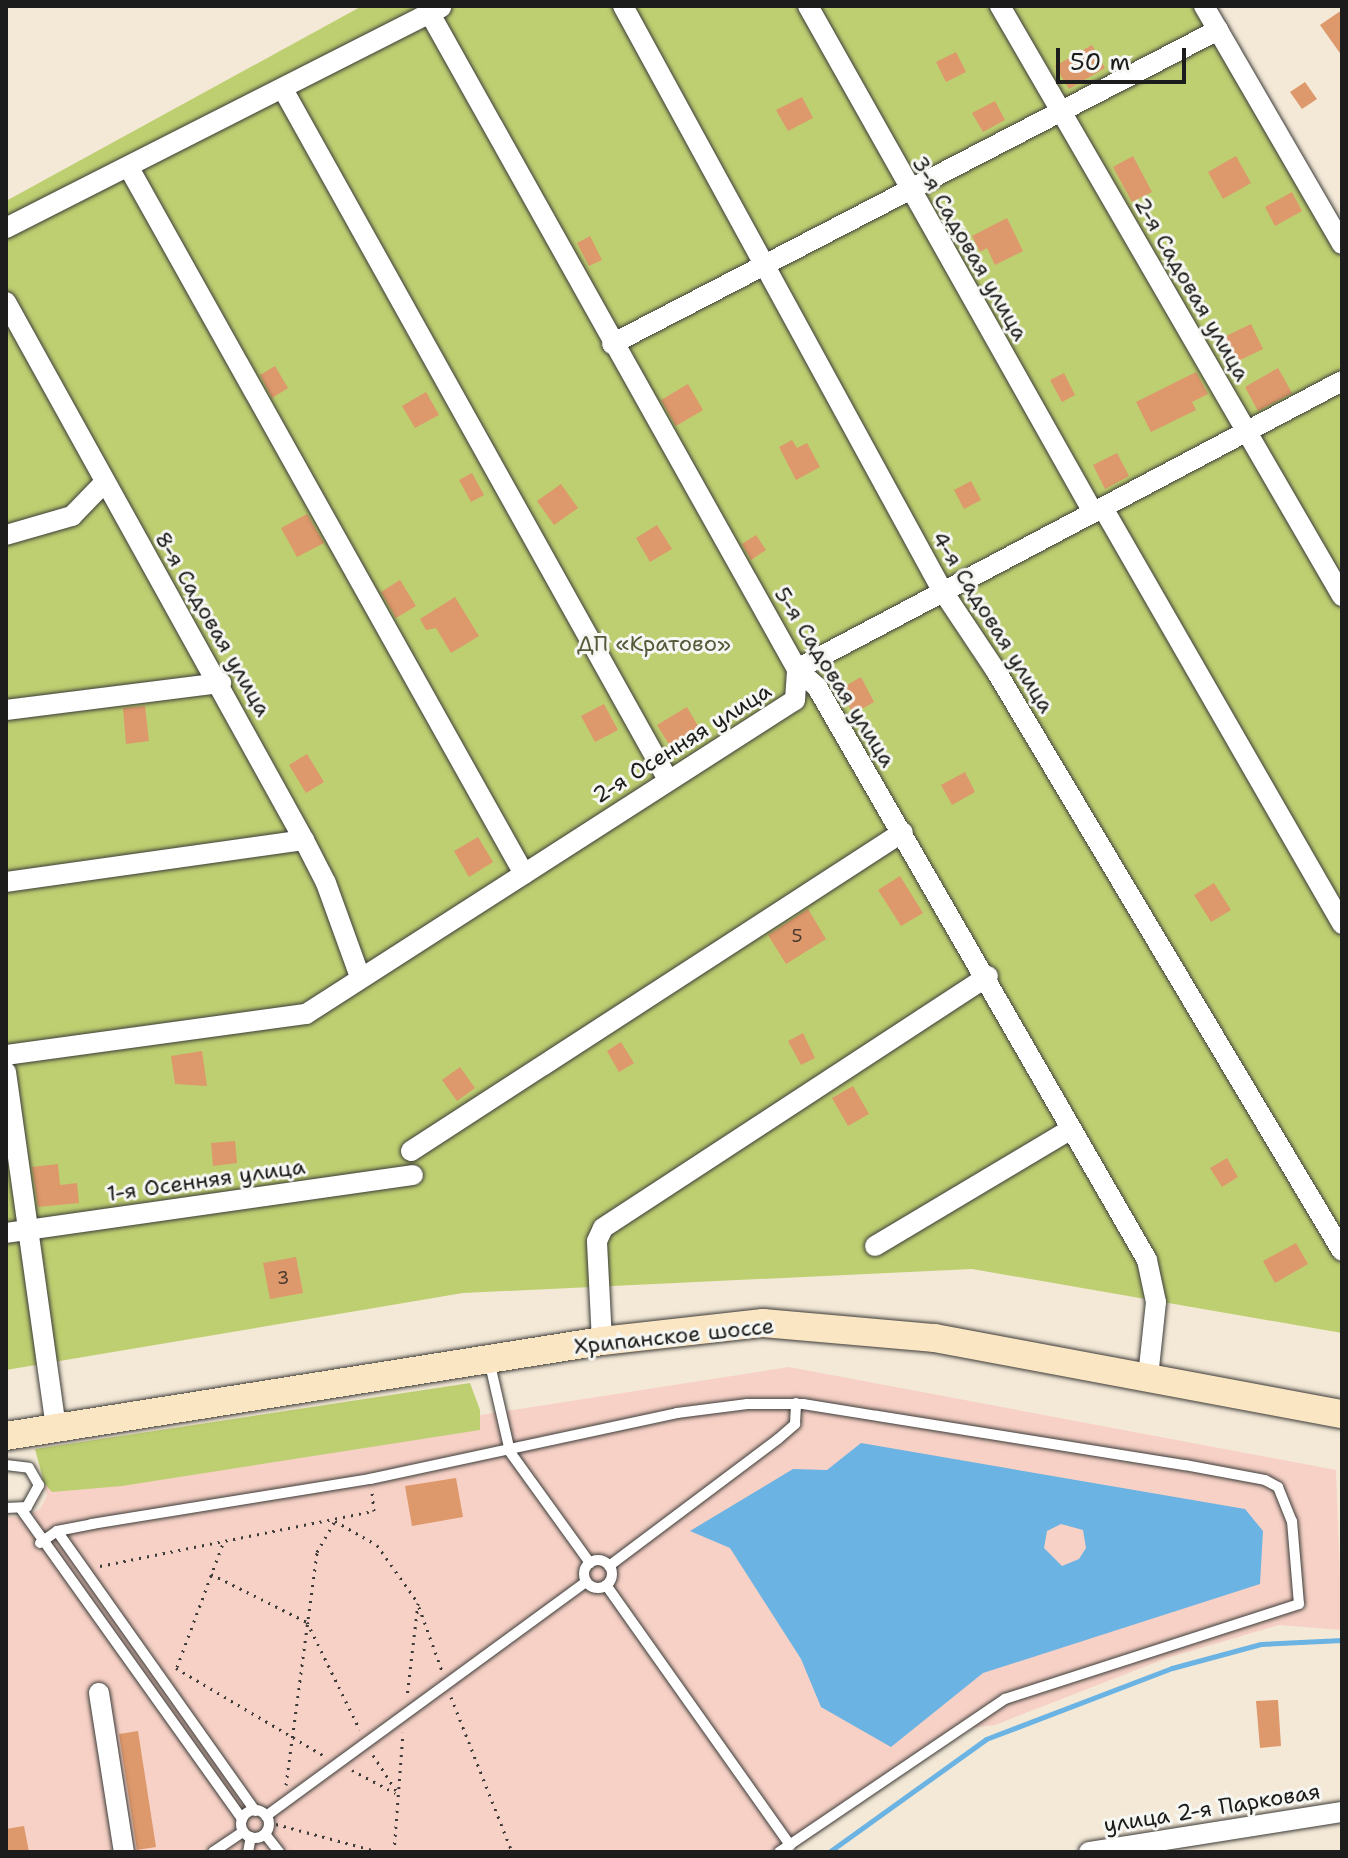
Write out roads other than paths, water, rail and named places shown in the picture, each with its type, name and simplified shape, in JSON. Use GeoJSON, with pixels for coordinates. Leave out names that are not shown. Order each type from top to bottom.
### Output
{"type":"FeatureCollection","features":[{"type":"Feature","properties":{"kind":"main road","name":"Хрипанское шоссе"},"geometry":{"type":"LineString","coordinates":[[8,1455],[56,1428],[602,1341],[763,1323],[837,1327],[935,1338],[1342,1414]]}},
{"type":"Feature","properties":{"kind":"street","name":"4-я Садовая улица"},"geometry":{"type":"LineString","coordinates":[[623,6],[761,265],[942,590],[996,671],[1342,1251]]}},
{"type":"Feature","properties":{"kind":"street","name":"3-я Садовая улица"},"geometry":{"type":"LineString","coordinates":[[808,6],[907,187],[1342,924]]}},
{"type":"Feature","properties":{"kind":"street","name":"2-я Садовая улица"},"geometry":{"type":"LineString","coordinates":[[1000,6],[1342,596]]}},
{"type":"Feature","properties":{"kind":"street"},"geometry":{"type":"LineString","coordinates":[[1204,6],[1342,244]]}},
{"type":"Feature","properties":{"kind":"street"},"geometry":{"type":"LineString","coordinates":[[6,228],[284,91],[436,9]]}},
{"type":"Feature","properties":{"kind":"street","name":"5-я Садовая улица"},"geometry":{"type":"LineString","coordinates":[[436,9],[612,344],[797,669],[817,687],[988,976],[1154,1277],[1148,1377]]}},
{"type":"Feature","properties":{"kind":"street"},"geometry":{"type":"LineString","coordinates":[[612,344],[907,187],[1218,30]]}},
{"type":"Feature","properties":{"kind":"street"},"geometry":{"type":"LineString","coordinates":[[284,91],[667,778]]}},
{"type":"Feature","properties":{"kind":"street"},"geometry":{"type":"LineString","coordinates":[[129,168],[524,874]]}},
{"type":"Feature","properties":{"kind":"street","name":"8-я Садовая улица"},"geometry":{"type":"LineString","coordinates":[[6,302],[104,483],[221,683],[304,840],[326,883],[360,977]]}},
{"type":"Feature","properties":{"kind":"street"},"geometry":{"type":"LineString","coordinates":[[797,669],[1342,381]]}},
{"type":"Feature","properties":{"kind":"street"},"geometry":{"type":"LineString","coordinates":[[6,535],[72,516],[104,483]]}},
{"type":"Feature","properties":{"kind":"street","name":"2-я Осенняя улица"},"geometry":{"type":"LineString","coordinates":[[6,1055],[306,1014],[667,778],[795,700],[797,669]]}},
{"type":"Feature","properties":{"kind":"street"},"geometry":{"type":"LineString","coordinates":[[6,710],[221,683]]}},
{"type":"Feature","properties":{"kind":"street"},"geometry":{"type":"LineString","coordinates":[[411,1151],[903,832]]}},
{"type":"Feature","properties":{"kind":"street"},"geometry":{"type":"LineString","coordinates":[[6,882],[304,840]]}},
{"type":"Feature","properties":{"kind":"street"},"geometry":{"type":"LineString","coordinates":[[602,1341],[597,1241],[603,1228],[988,976]]}},
{"type":"Feature","properties":{"kind":"street"},"geometry":{"type":"LineString","coordinates":[[6,1072],[56,1428]]}},
{"type":"Feature","properties":{"kind":"street"},"geometry":{"type":"LineString","coordinates":[[875,1246],[1071,1129]]}},
{"type":"Feature","properties":{"kind":"street","name":"1-я Осенняя улица"},"geometry":{"type":"LineString","coordinates":[[6,1233],[413,1175]]}},
{"type":"Feature","properties":{"kind":"street"},"geometry":{"type":"LineString","coordinates":[[99,1693],[124,1852]]}},
{"type":"Feature","properties":{"kind":"street","name":"улица 2-я Парковая"},"geometry":{"type":"LineString","coordinates":[[1089,1852],[1342,1812]]}},
{"type":"Feature","properties":{"kind":"lane"},"geometry":{"type":"LineString","coordinates":[[213,1852],[267,1824],[283,1805],[586,1582],[590,1563],[510,1452],[489,1358]]}},
{"type":"Feature","properties":{"kind":"lane"},"geometry":{"type":"LineString","coordinates":[[609,1566],[778,1439],[795,1424],[796,1403]]}},
{"type":"Feature","properties":{"kind":"lane"},"geometry":{"type":"LineString","coordinates":[[40,1543],[57,1531],[370,1479],[510,1452],[677,1413],[796,1403],[1265,1480],[1278,1487],[1292,1521],[1299,1604],[1005,1699],[779,1852]]}},
{"type":"Feature","properties":{"kind":"lane"},"geometry":{"type":"LineString","coordinates":[[6,1445],[8,1455],[29,1468],[37,1478],[36,1498],[21,1509],[6,1508]]}},
{"type":"Feature","properties":{"kind":"lane"},"geometry":{"type":"LineString","coordinates":[[21,1509],[40,1543],[242,1819],[248,1852]]}},
{"type":"Feature","properties":{"kind":"lane"},"geometry":{"type":"LineString","coordinates":[[57,1531],[267,1824],[279,1852]]}},
{"type":"Feature","properties":{"kind":"lane"},"geometry":{"type":"LineString","coordinates":[[586,1582],[594,1587],[606,1585],[612,1575],[609,1566],[600,1561],[590,1563]]}},
{"type":"Feature","properties":{"kind":"lane"},"geometry":{"type":"LineString","coordinates":[[606,1585],[790,1845]]}},
{"type":"Feature","properties":{"kind":"lane"},"geometry":{"type":"LineString","coordinates":[[242,1819],[255,1811]]}},
{"type":"Feature","properties":{"kind":"water"},"geometry":{"type":"Polygon","coordinates":[[[861,1443],[1245,1509],[1263,1531],[1260,1584],[983,1673],[891,1747],[821,1707],[801,1659],[730,1548],[690,1531],[793,1469],[827,1470],[861,1443]],[[1061,1524],[1047,1531],[1044,1548],[1062,1566],[1079,1559],[1086,1548],[1083,1530],[1061,1524]]]}},
{"type":"Feature","properties":{"kind":"waterway"},"geometry":{"type":"LineString","coordinates":[[829,1852],[986,1739],[1172,1668],[1261,1644],[1342,1640]]}},
{"type":"Feature","properties":{"kind":"park label","name":"ДП «Кратово»"},"geometry":{"type":"Point","coordinates":[654,644]}}]}
